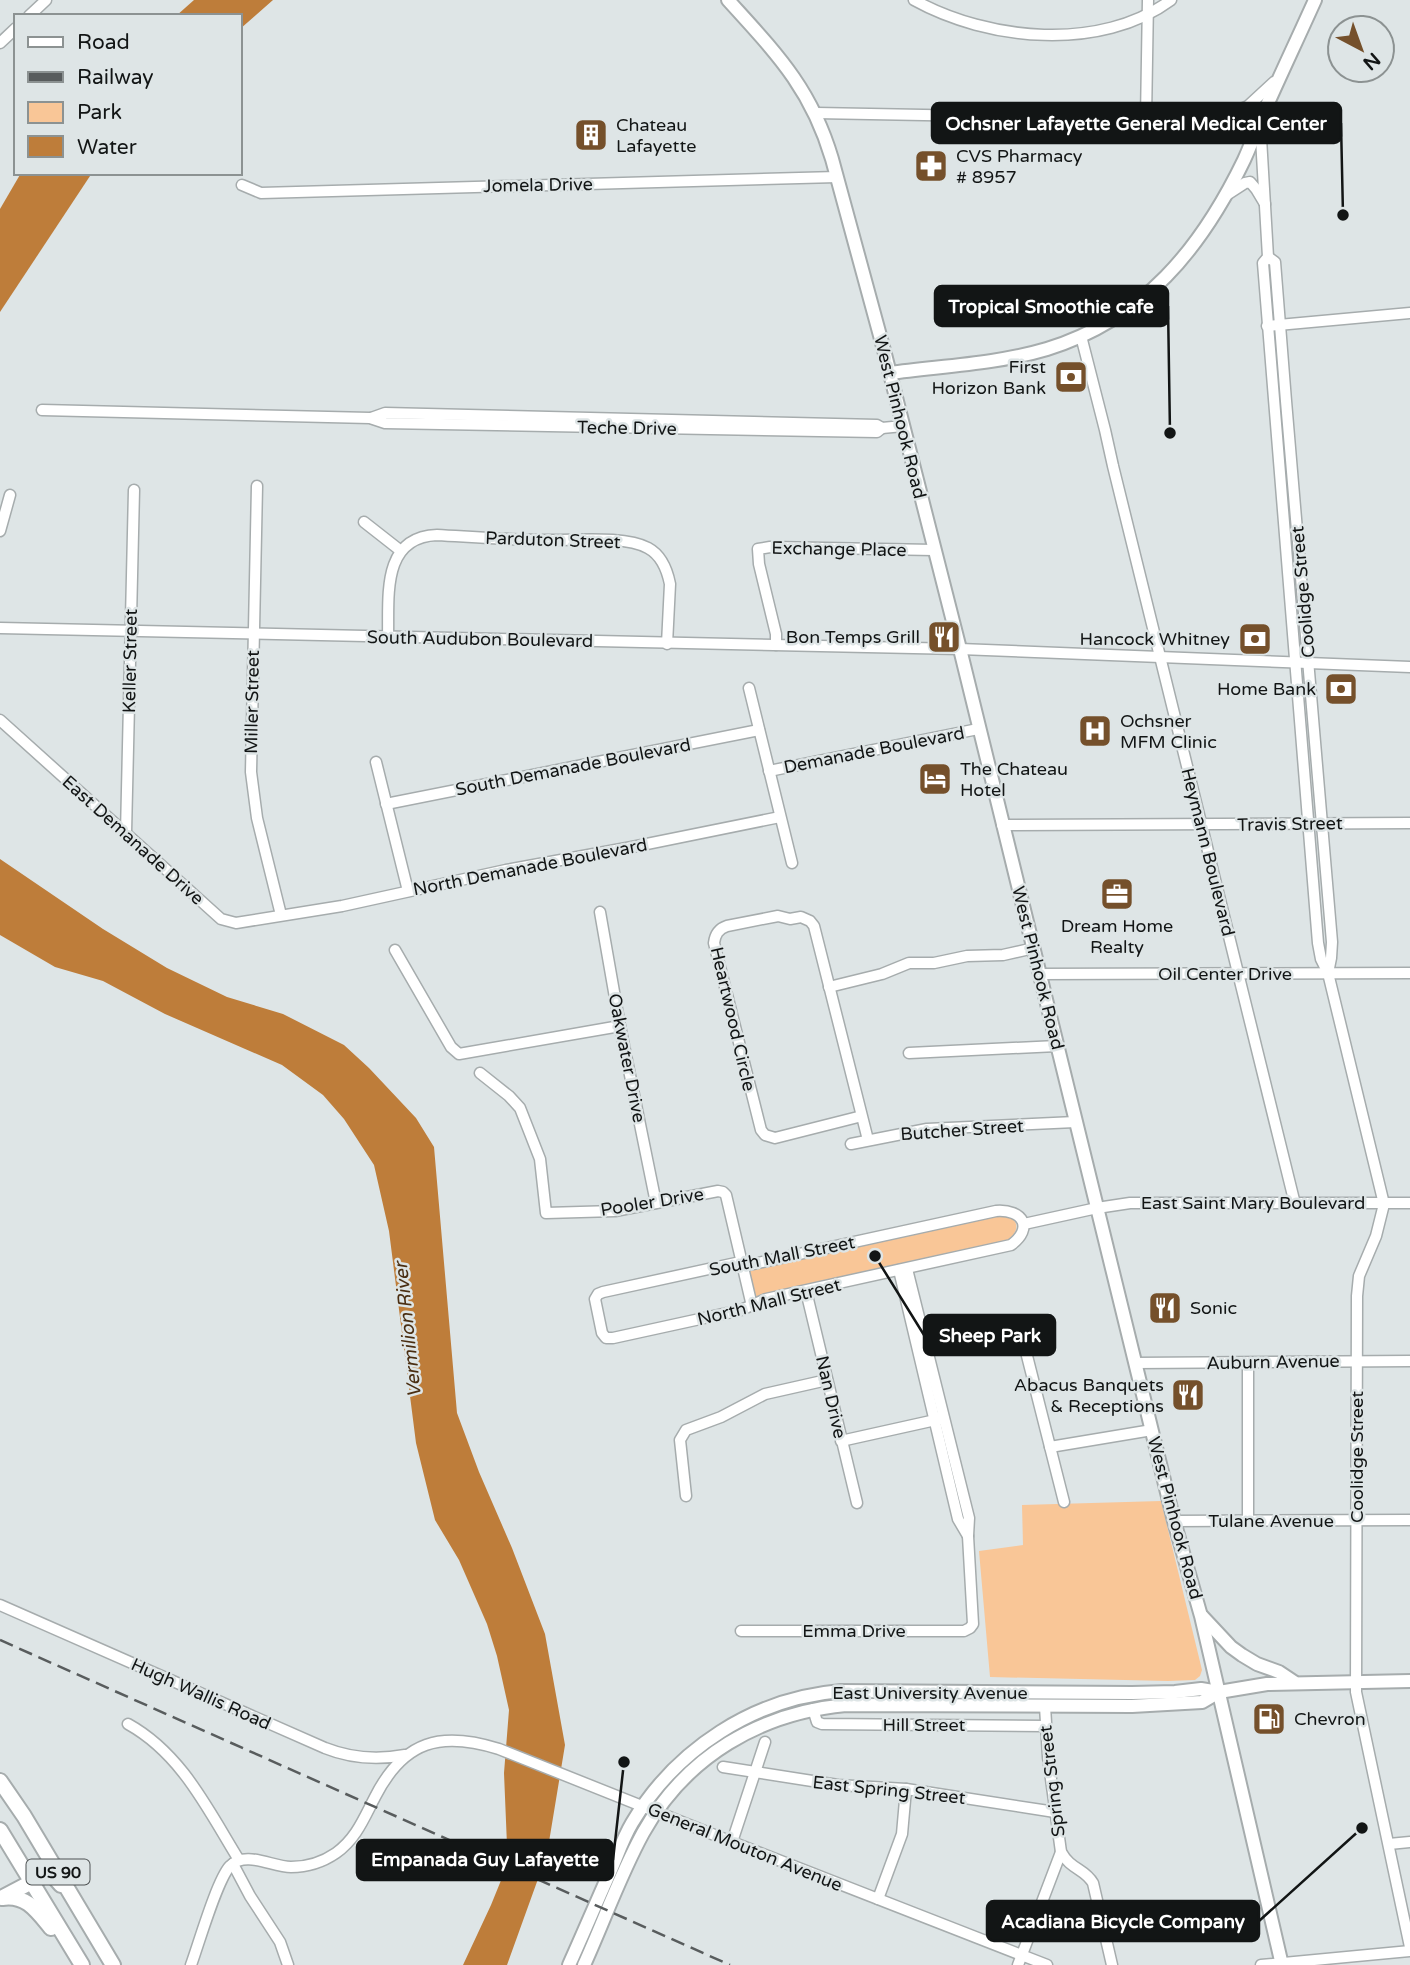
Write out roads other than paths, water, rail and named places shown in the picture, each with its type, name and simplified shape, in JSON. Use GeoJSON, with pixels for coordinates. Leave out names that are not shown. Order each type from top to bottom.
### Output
{"type":"FeatureCollection","features":[{"type":"Feature","properties":{"kind":"highway","name":"US 90"},"geometry":{"type":"LineString","coordinates":[[0,1781],[24,1816],[113,1965]]}},
{"type":"Feature","properties":{"kind":"highway","name":"US 90"},"geometry":{"type":"LineString","coordinates":[[0,1830],[81,1964]]}},
{"type":"Feature","properties":{"kind":"highway"},"geometry":{"type":"LineString","coordinates":[[1,1899],[44,1875],[51,1875],[72,1899]]}},
{"type":"Feature","properties":{"kind":"highway"},"geometry":{"type":"LineString","coordinates":[[47,1907],[47,1898],[53,1892],[72,1899]]}},
{"type":"Feature","properties":{"kind":"highway"},"geometry":{"type":"LineString","coordinates":[[1,1899],[18,1898],[30,1904],[81,1964]]}},
{"type":"Feature","properties":{"kind":"main road","name":"West Pinhook Road"},"geometry":{"type":"LineString","coordinates":[[727,0],[785,64],[804,91],[823,130],[837,177],[960,649],[1174,1521],[1201,1616],[1282,1964]]}},
{"type":"Feature","properties":{"kind":"main road"},"geometry":{"type":"LineString","coordinates":[[890,373],[1020,356],[1081,337],[1139,301],[1171,272],[1191,248],[1224,196],[1244,159],[1315,0]]}},
{"type":"Feature","properties":{"kind":"main road"},"geometry":{"type":"LineString","coordinates":[[1201,1616],[1237,1651],[1254,1663],[1279,1672],[1294,1683]]}},
{"type":"Feature","properties":{"kind":"main road","name":"East University Avenue"},"geometry":{"type":"LineString","coordinates":[[584,1965],[650,1810],[672,1772],[724,1729],[764,1709],[810,1695],[841,1691],[1164,1693],[1201,1689],[1219,1692],[1267,1684],[1410,1681]]}},
{"type":"Feature","properties":{"kind":"main road"},"geometry":{"type":"LineString","coordinates":[[1045,1692],[1045,1706]]}},
{"type":"Feature","properties":{"kind":"main road","name":"East University Avenue"},"geometry":{"type":"LineString","coordinates":[[569,1965],[632,1824],[727,1743],[772,1721],[813,1709],[846,1705],[1132,1706],[1202,1702],[1219,1692]]}},
{"type":"Feature","properties":{"kind":"main road"},"geometry":{"type":"LineString","coordinates":[[810,1695],[813,1709]]}},
{"type":"Feature","properties":{"kind":"street"},"geometry":{"type":"LineString","coordinates":[[31,14],[47,0]]}},
{"type":"Feature","properties":{"kind":"street"},"geometry":{"type":"LineString","coordinates":[[914,0],[968,23],[1018,33],[1055,35],[1081,34],[1128,22],[1148,15],[1171,0]]}},
{"type":"Feature","properties":{"kind":"street"},"geometry":{"type":"LineString","coordinates":[[1146,118],[1148,0]]}},
{"type":"Feature","properties":{"kind":"street"},"geometry":{"type":"LineString","coordinates":[[0,43],[14,30]]}},
{"type":"Feature","properties":{"kind":"street"},"geometry":{"type":"LineString","coordinates":[[1217,120],[1248,106],[1282,74]]}},
{"type":"Feature","properties":{"kind":"street"},"geometry":{"type":"LineString","coordinates":[[816,113],[1260,121]]}},
{"type":"Feature","properties":{"kind":"street","name":"Coolidge Street"},"geometry":{"type":"LineString","coordinates":[[1260,121],[1268,257],[1262,263],[1318,943],[1321,959],[1328,973],[1384,1203],[1377,1236],[1359,1276],[1357,1296],[1356,1692],[1410,1949]]}},
{"type":"Feature","properties":{"kind":"street","name":"Jomela Drive"},"geometry":{"type":"LineString","coordinates":[[242,185],[261,193],[837,177]]}},
{"type":"Feature","properties":{"kind":"street"},"geometry":{"type":"LineString","coordinates":[[1224,196],[1250,182],[1266,206]]}},
{"type":"Feature","properties":{"kind":"street","name":"Coolidge Street"},"geometry":{"type":"LineString","coordinates":[[1268,257],[1275,262],[1281,325],[1332,942],[1328,973]]}},
{"type":"Feature","properties":{"kind":"street"},"geometry":{"type":"LineString","coordinates":[[1267,326],[1410,313]]}},
{"type":"Feature","properties":{"kind":"street","name":"Heymann Boulevard"},"geometry":{"type":"LineString","coordinates":[[1081,337],[1295,1204]]}},
{"type":"Feature","properties":{"kind":"street","name":"Teche Drive"},"geometry":{"type":"LineString","coordinates":[[42,410],[370,418],[385,413],[512,421],[877,425],[882,428],[903,426]]}},
{"type":"Feature","properties":{"kind":"street","name":"Miller Street"},"geometry":{"type":"LineString","coordinates":[[257,485],[252,781],[257,818],[281,915]]}},
{"type":"Feature","properties":{"kind":"street","name":"Keller Street"},"geometry":{"type":"LineString","coordinates":[[127,833],[134,490]]}},
{"type":"Feature","properties":{"kind":"street"},"geometry":{"type":"LineString","coordinates":[[0,531],[10,495]]}},
{"type":"Feature","properties":{"kind":"street"},"geometry":{"type":"LineString","coordinates":[[364,522],[401,551],[391,570],[388,637]]}},
{"type":"Feature","properties":{"kind":"street","name":"Parduton Street"},"geometry":{"type":"LineString","coordinates":[[401,551],[418,539],[437,535],[625,541],[641,545],[656,554],[668,575],[670,584],[667,643]]}},
{"type":"Feature","properties":{"kind":"street","name":"Exchange Place"},"geometry":{"type":"LineString","coordinates":[[776,645],[758,549],[934,550]]}},
{"type":"Feature","properties":{"kind":"street","name":"South Audubon Boulevard"},"geometry":{"type":"LineString","coordinates":[[0,628],[960,649],[1410,667]]}},
{"type":"Feature","properties":{"kind":"street"},"geometry":{"type":"LineString","coordinates":[[749,688],[792,863]]}},
{"type":"Feature","properties":{"kind":"street","name":"East Demanade Drive"},"geometry":{"type":"LineString","coordinates":[[0,720],[221,919],[236,923],[281,915]]}},
{"type":"Feature","properties":{"kind":"street","name":"Demanade Boulevard"},"geometry":{"type":"LineString","coordinates":[[769,771],[978,729]]}},
{"type":"Feature","properties":{"kind":"street","name":"South Demanade Boulevard"},"geometry":{"type":"LineString","coordinates":[[386,804],[759,730]]}},
{"type":"Feature","properties":{"kind":"street"},"geometry":{"type":"LineString","coordinates":[[376,762],[408,891]]}},
{"type":"Feature","properties":{"kind":"street","name":"North Demanade Boulevard"},"geometry":{"type":"LineString","coordinates":[[281,915],[342,906],[506,870],[780,817]]}},
{"type":"Feature","properties":{"kind":"street","name":"Travis Street"},"geometry":{"type":"LineString","coordinates":[[1002,825],[1410,823]]}},
{"type":"Feature","properties":{"kind":"street","name":"Oakwater Drive"},"geometry":{"type":"LineString","coordinates":[[600,912],[656,1203]]}},
{"type":"Feature","properties":{"kind":"street","name":"Heartwood Circle"},"geometry":{"type":"LineString","coordinates":[[862,1116],[779,1137],[770,1137],[761,1130],[714,943],[717,932],[727,926],[772,916],[807,919],[814,926],[829,987],[862,1116],[868,1140]]}},
{"type":"Feature","properties":{"kind":"street"},"geometry":{"type":"LineString","coordinates":[[829,987],[882,974],[909,963],[934,963],[967,956],[1003,955],[1034,948]]}},
{"type":"Feature","properties":{"kind":"street"},"geometry":{"type":"LineString","coordinates":[[395,950],[451,1047],[459,1054],[620,1026]]}},
{"type":"Feature","properties":{"kind":"street","name":"Oil Center Drive"},"geometry":{"type":"LineString","coordinates":[[1039,974],[1410,973]]}},
{"type":"Feature","properties":{"kind":"street"},"geometry":{"type":"LineString","coordinates":[[909,1054],[1057,1046]]}},
{"type":"Feature","properties":{"kind":"street","name":"Pooler Drive"},"geometry":{"type":"LineString","coordinates":[[480,1073],[520,1108],[540,1159],[546,1213],[615,1211],[723,1192],[726,1195],[752,1306]]}},
{"type":"Feature","properties":{"kind":"street","name":"Butcher Street"},"geometry":{"type":"LineString","coordinates":[[850,1144],[927,1129],[1075,1122]]}},
{"type":"Feature","properties":{"kind":"street","name":"East Saint Mary Boulevard"},"geometry":{"type":"LineString","coordinates":[[1024,1224],[1097,1208],[1140,1203],[1410,1203]]}},
{"type":"Feature","properties":{"kind":"street","name":"South Mall Street"},"geometry":{"type":"LineString","coordinates":[[598,1317],[595,1299],[600,1293],[724,1266],[749,1265],[996,1211],[1016,1214],[1024,1224]]}},
{"type":"Feature","properties":{"kind":"street","name":"North Mall Street"},"geometry":{"type":"LineString","coordinates":[[598,1317],[603,1336],[613,1338],[741,1310],[766,1299],[1011,1245],[1022,1233],[1024,1224]]}},
{"type":"Feature","properties":{"kind":"street"},"geometry":{"type":"LineString","coordinates":[[841,1441],[939,1419],[903,1270]]}},
{"type":"Feature","properties":{"kind":"street","name":"Nan Drive"},"geometry":{"type":"LineString","coordinates":[[806,1291],[857,1503]]}},
{"type":"Feature","properties":{"kind":"street"},"geometry":{"type":"LineString","coordinates":[[1023,1340],[1064,1502]]}},
{"type":"Feature","properties":{"kind":"street","name":"Auburn Avenue"},"geometry":{"type":"LineString","coordinates":[[1135,1363],[1410,1361]]}},
{"type":"Feature","properties":{"kind":"street"},"geometry":{"type":"LineString","coordinates":[[1248,1363],[1248,1520]]}},
{"type":"Feature","properties":{"kind":"street"},"geometry":{"type":"LineString","coordinates":[[686,1496],[680,1440],[686,1430],[721,1417],[765,1394],[827,1380]]}},
{"type":"Feature","properties":{"kind":"street","name":"Emma Drive"},"geometry":{"type":"LineString","coordinates":[[741,1631],[968,1630],[974,1620],[969,1518],[939,1419]]}},
{"type":"Feature","properties":{"kind":"street"},"geometry":{"type":"LineString","coordinates":[[1050,1447],[1152,1430]]}},
{"type":"Feature","properties":{"kind":"street","name":"Tulane Avenue"},"geometry":{"type":"LineString","coordinates":[[1174,1521],[1410,1520]]}},
{"type":"Feature","properties":{"kind":"street","name":"Hugh Wallis Road"},"geometry":{"type":"LineString","coordinates":[[0,1605],[325,1748],[343,1754],[369,1757],[388,1758],[409,1754]]}},
{"type":"Feature","properties":{"kind":"street","name":"Spring Street"},"geometry":{"type":"LineString","coordinates":[[1045,1706],[1045,1726],[1061,1852],[1067,1862],[1085,1873],[1093,1883],[1112,1965]]}},
{"type":"Feature","properties":{"kind":"street","name":"Hill Street"},"geometry":{"type":"LineString","coordinates":[[813,1709],[817,1722],[822,1724],[1045,1726]]}},
{"type":"Feature","properties":{"kind":"street"},"geometry":{"type":"LineString","coordinates":[[128,1724],[152,1739],[195,1787],[236,1862],[250,1896],[280,1942],[288,1965]]}},
{"type":"Feature","properties":{"kind":"street","name":"General Mouton Avenue"},"geometry":{"type":"LineString","coordinates":[[236,1862],[249,1859],[289,1867],[314,1864],[328,1858],[348,1843],[356,1833],[384,1781],[397,1763],[432,1743],[469,1740],[499,1749],[878,1899],[1019,1960],[1047,1965]]}},
{"type":"Feature","properties":{"kind":"street"},"geometry":{"type":"LineString","coordinates":[[732,1842],[765,1742]]}},
{"type":"Feature","properties":{"kind":"street"},"geometry":{"type":"LineString","coordinates":[[369,1757],[380,1767],[384,1781]]}},
{"type":"Feature","properties":{"kind":"street","name":"East Spring Street"},"geometry":{"type":"LineString","coordinates":[[723,1767],[838,1784],[906,1789],[1055,1812]]}},
{"type":"Feature","properties":{"kind":"street"},"geometry":{"type":"LineString","coordinates":[[878,1899],[902,1834],[906,1789]]}},
{"type":"Feature","properties":{"kind":"street"},"geometry":{"type":"LineString","coordinates":[[1388,1844],[1410,1842]]}},
{"type":"Feature","properties":{"kind":"street"},"geometry":{"type":"LineString","coordinates":[[1019,1960],[1061,1852]]}},
{"type":"Feature","properties":{"kind":"street"},"geometry":{"type":"LineString","coordinates":[[191,1965],[224,1876],[236,1862]]}},
{"type":"Feature","properties":{"kind":"street"},"geometry":{"type":"LineString","coordinates":[[1261,1965],[1410,1949]]}},
{"type":"Feature","properties":{"kind":"water"},"geometry":{"type":"Polygon","coordinates":[[[194,0],[273,0],[242,27],[242,14],[178,14],[194,0]]]}},
{"type":"Feature","properties":{"kind":"water"},"geometry":{"type":"Polygon","coordinates":[[[20,175],[91,175],[0,312],[0,209],[20,175]]]}},
{"type":"Feature","properties":{"kind":"water","name":"Vermilion River"},"geometry":{"type":"Polygon","coordinates":[[[0,859],[103,929],[167,968],[227,997],[283,1014],[344,1045],[416,1118],[434,1147],[457,1413],[545,1634],[565,1745],[547,1854],[507,1965],[463,1965],[504,1873],[507,1845],[504,1773],[509,1710],[487,1624],[459,1560],[435,1520],[416,1443],[389,1231],[374,1165],[344,1119],[323,1095],[282,1065],[165,1014],[103,981],[55,967],[0,935],[0,859]]]}},
{"type":"Feature","properties":{"kind":"railway"},"geometry":{"type":"LineString","coordinates":[[0,1640],[730,1965]]}},
{"type":"Feature","properties":{"kind":"place","name":"Chateau Lafayette"},"geometry":{"type":"Point","coordinates":[591,135]}},
{"type":"Feature","properties":{"kind":"place","name":"CVS Pharmacy # 8957"},"geometry":{"type":"Point","coordinates":[931,166]}},
{"type":"Feature","properties":{"kind":"place","name":"Ochsner Lafayette General Medical Center"},"geometry":{"type":"Point","coordinates":[1343,215]}},
{"type":"Feature","properties":{"kind":"place","name":"First Horizon Bank"},"geometry":{"type":"Point","coordinates":[1071,377]}},
{"type":"Feature","properties":{"kind":"place","name":"Tropical Smoothie cafe"},"geometry":{"type":"Point","coordinates":[1170,433]}},
{"type":"Feature","properties":{"kind":"place","name":"Bon Temps Grill"},"geometry":{"type":"Point","coordinates":[944,637]}},
{"type":"Feature","properties":{"kind":"place","name":"Hancock Whitney"},"geometry":{"type":"Point","coordinates":[1255,639]}},
{"type":"Feature","properties":{"kind":"place","name":"Home Bank"},"geometry":{"type":"Point","coordinates":[1341,689]}},
{"type":"Feature","properties":{"kind":"place","name":"Ochsner MFM Clinic"},"geometry":{"type":"Point","coordinates":[1095,731]}},
{"type":"Feature","properties":{"kind":"place","name":"The Chateau Hotel"},"geometry":{"type":"Point","coordinates":[935,779]}},
{"type":"Feature","properties":{"kind":"place","name":"Dream Home Realty"},"geometry":{"type":"Point","coordinates":[1117,894]}},
{"type":"Feature","properties":{"kind":"place","name":"Sheep Park"},"geometry":{"type":"Point","coordinates":[875,1256]}},
{"type":"Feature","properties":{"kind":"place","name":"Sonic"},"geometry":{"type":"Point","coordinates":[1165,1308]}},
{"type":"Feature","properties":{"kind":"place","name":"Abacus Banquets & Receptions"},"geometry":{"type":"Point","coordinates":[1188,1395]}},
{"type":"Feature","properties":{"kind":"place","name":"Chevron"},"geometry":{"type":"Point","coordinates":[1269,1719]}},
{"type":"Feature","properties":{"kind":"place","name":"Empanada Guy Lafayette"},"geometry":{"type":"Point","coordinates":[624,1762]}},
{"type":"Feature","properties":{"kind":"place","name":"Acadiana Bicycle Company"},"geometry":{"type":"Point","coordinates":[1362,1828]}}]}
